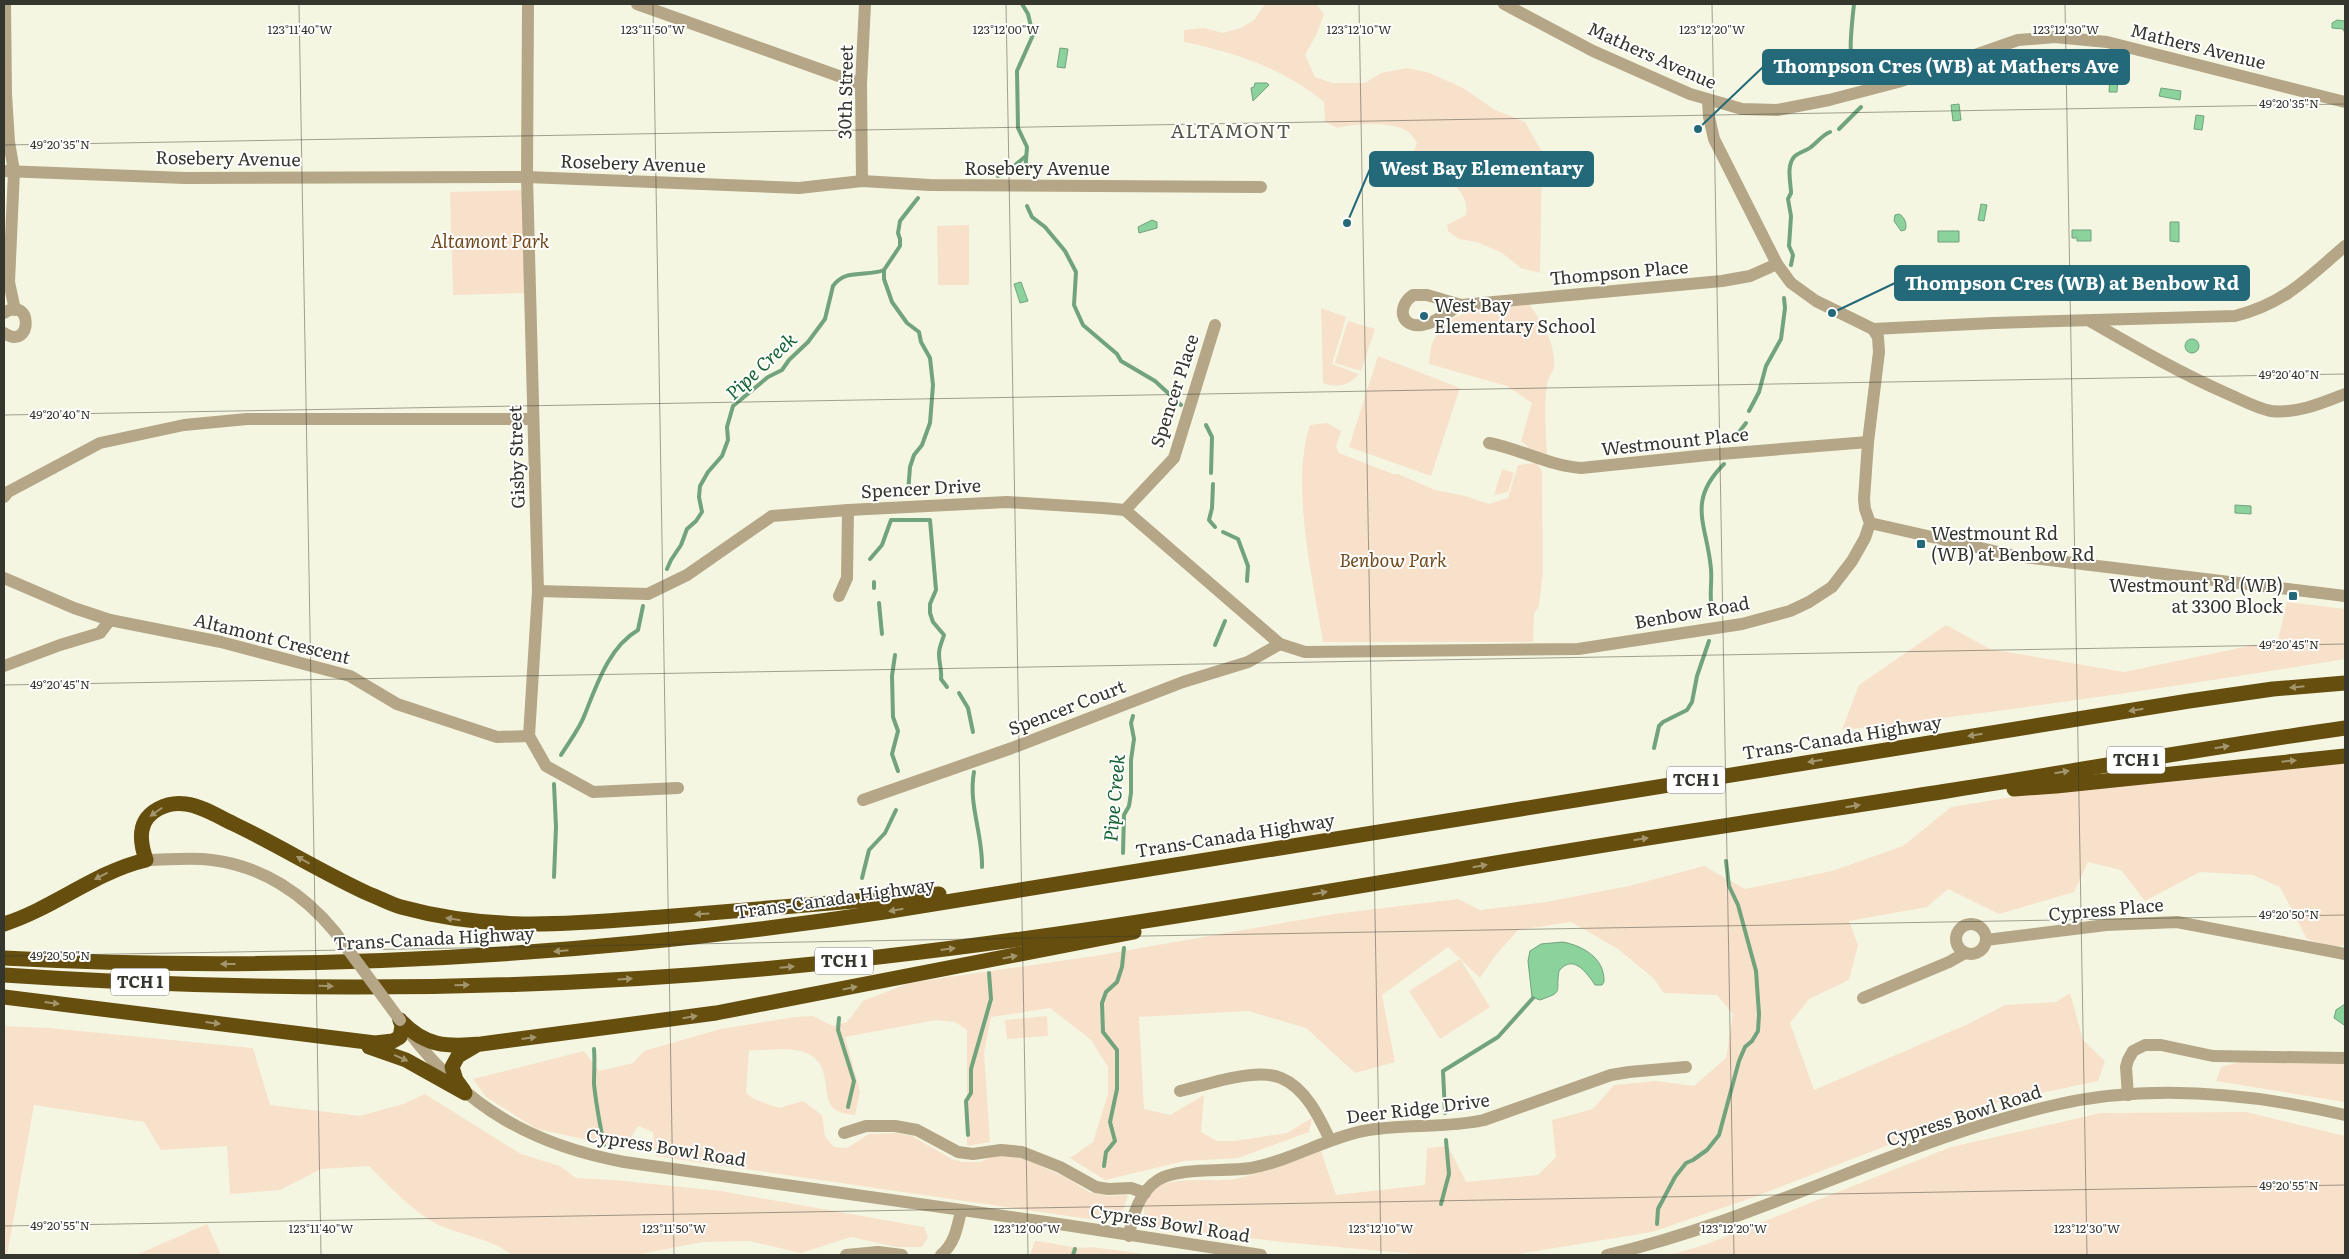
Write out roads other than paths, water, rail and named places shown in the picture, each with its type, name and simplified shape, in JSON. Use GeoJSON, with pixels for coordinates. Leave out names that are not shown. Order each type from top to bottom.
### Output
{"type":"FeatureCollection","features":[{"type":"Feature","properties":{"kind":"highway","name":"Trans-Canada Highway"},"geometry":{"type":"LineString","coordinates":[[4,958],[141,963],[277,964],[481,957],[617,946],[754,930],[1047,885],[2170,704],[2272,689],[2345,683]]}},
{"type":"Feature","properties":{"kind":"highway","name":"TCH 1"},"geometry":{"type":"LineString","coordinates":[[4,975],[160,983],[346,987],[486,984],[619,979],[756,970],[890,956],[1057,934],[1272,902],[1492,864],[2345,728]]}},
{"type":"Feature","properties":{"kind":"highway"},"geometry":{"type":"LineString","coordinates":[[1927,794],[2056,786],[2345,756]]}},
{"type":"Feature","properties":{"kind":"highway"},"geometry":{"type":"LineString","coordinates":[[4,924],[41,910],[114,870],[146,860],[141,840],[144,822],[157,809],[166,805],[181,804],[197,807],[267,840],[346,883],[398,906],[442,918],[477,923],[538,925],[624,920],[1047,885]]}},
{"type":"Feature","properties":{"kind":"highway"},"geometry":{"type":"LineString","coordinates":[[400,1020],[414,1033],[432,1043],[452,1046],[481,1044],[682,1018],[750,1007],[1103,939],[1272,902]]}},
{"type":"Feature","properties":{"kind":"highway"},"geometry":{"type":"LineString","coordinates":[[4,997],[375,1043],[393,1041],[400,1037],[402,1033],[400,1020]]}},
{"type":"Feature","properties":{"kind":"highway"},"geometry":{"type":"LineString","coordinates":[[338,1038],[406,1060],[465,1093]]}},
{"type":"Feature","properties":{"kind":"highway"},"geometry":{"type":"LineString","coordinates":[[465,1093],[453,1074],[454,1061],[462,1052],[481,1044]]}},
{"type":"Feature","properties":{"kind":"street"},"geometry":{"type":"LineString","coordinates":[[4,333],[8,336],[17,336],[26,327],[23,314],[9,311],[9,142],[6,94],[5,4]]}},
{"type":"Feature","properties":{"kind":"street","name":"Gisby Street"},"geometry":{"type":"LineString","coordinates":[[528,4],[528,177],[538,591],[528,736]]}},
{"type":"Feature","properties":{"kind":"street"},"geometry":{"type":"LineString","coordinates":[[637,4],[861,84]]}},
{"type":"Feature","properties":{"kind":"street","name":"30th Street"},"geometry":{"type":"LineString","coordinates":[[862,181],[861,84],[866,4]]}},
{"type":"Feature","properties":{"kind":"street","name":"Mathers Avenue"},"geometry":{"type":"LineString","coordinates":[[1504,4],[1593,51],[1708,101],[1759,111],[1796,107],[1898,82],[2018,40],[2055,37],[2107,42],[2345,102]]}},
{"type":"Feature","properties":{"kind":"street"},"geometry":{"type":"LineString","coordinates":[[1708,101],[1709,117],[1714,139],[1777,264],[1791,283],[1802,292],[1872,329],[1878,337],[1879,352],[1868,442],[1865,509],[1870,523],[2016,556],[2345,596]]}},
{"type":"Feature","properties":{"kind":"street","name":"Rosebery Avenue"},"geometry":{"type":"LineString","coordinates":[[9,171],[185,178],[528,177],[800,188],[862,181],[930,186],[1261,187]]}},
{"type":"Feature","properties":{"kind":"street"},"geometry":{"type":"LineString","coordinates":[[1872,329],[1974,323],[2235,316],[2257,311],[2274,303],[2296,288],[2345,246]]}},
{"type":"Feature","properties":{"kind":"street","name":"Thompson Place"},"geometry":{"type":"LineString","coordinates":[[1462,305],[1722,281],[1750,276],[1777,264]]}},
{"type":"Feature","properties":{"kind":"street"},"geometry":{"type":"LineString","coordinates":[[2090,320],[2150,356],[2209,386],[2258,407],[2280,411],[2307,408],[2345,394]]}},
{"type":"Feature","properties":{"kind":"street","name":"Spencer Place"},"geometry":{"type":"LineString","coordinates":[[1125,510],[1174,458],[1215,324]]}},
{"type":"Feature","properties":{"kind":"street"},"geometry":{"type":"LineString","coordinates":[[4,497],[8,492],[100,443],[184,425],[247,419],[533,419]]}},
{"type":"Feature","properties":{"kind":"street","name":"Westmount Place"},"geometry":{"type":"LineString","coordinates":[[1489,443],[1513,448],[1562,465],[1581,468],[1868,442]]}},
{"type":"Feature","properties":{"kind":"street","name":"Spencer Drive"},"geometry":{"type":"LineString","coordinates":[[538,591],[648,594],[687,575],[772,516],[1007,502],[1125,510]]}},
{"type":"Feature","properties":{"kind":"street"},"geometry":{"type":"LineString","coordinates":[[839,596],[847,578],[848,510]]}},
{"type":"Feature","properties":{"kind":"street"},"geometry":{"type":"LineString","coordinates":[[1125,510],[1280,644]]}},
{"type":"Feature","properties":{"kind":"street","name":"Benbow Road"},"geometry":{"type":"LineString","coordinates":[[1280,644],[1305,652],[1578,649],[1742,624],[1790,611],[1809,602],[1832,587],[1852,561],[1865,538],[1870,523]]}},
{"type":"Feature","properties":{"kind":"street","name":"Altamont Crescent"},"geometry":{"type":"LineString","coordinates":[[4,578],[74,608],[110,620],[221,642],[350,676],[397,704],[497,737],[528,736]]}},
{"type":"Feature","properties":{"kind":"street"},"geometry":{"type":"LineString","coordinates":[[4,666],[60,645],[100,633],[110,620]]}},
{"type":"Feature","properties":{"kind":"street","name":"Spencer Court"},"geometry":{"type":"LineString","coordinates":[[863,800],[1012,748],[1184,682],[1248,662],[1280,644]]}},
{"type":"Feature","properties":{"kind":"street"},"geometry":{"type":"LineString","coordinates":[[528,736],[546,766],[593,792],[678,788]]}},
{"type":"Feature","properties":{"kind":"street","name":"Cypress Bowl Road"},"geometry":{"type":"LineString","coordinates":[[146,860],[213,860],[255,871],[297,894],[318,912],[335,932],[400,1020],[430,1057],[465,1093],[495,1115],[534,1136],[569,1150],[601,1158],[1261,1255]]}},
{"type":"Feature","properties":{"kind":"street","name":"Cypress Place"},"geometry":{"type":"LineString","coordinates":[[1863,998],[1949,962],[1965,953],[1978,953],[1984,947],[1986,940],[2106,925],[2168,921],[2198,924],[2345,954]]}},
{"type":"Feature","properties":{"kind":"street"},"geometry":{"type":"LineString","coordinates":[[1965,953],[1958,947],[1956,938],[1963,927],[1971,924],[1980,927],[1986,934],[1986,940]]}},
{"type":"Feature","properties":{"kind":"street"},"geometry":{"type":"LineString","coordinates":[[2128,1095],[2126,1067],[2128,1060],[2133,1052],[2145,1045],[2161,1045],[2213,1056],[2345,1058]]}},
{"type":"Feature","properties":{"kind":"street","name":"Deer Ridge Drive"},"geometry":{"type":"LineString","coordinates":[[1129,1236],[1132,1219],[1145,1193],[1152,1185],[1167,1175],[1250,1168],[1272,1163],[1347,1134],[1380,1128],[1475,1122],[1501,1116],[1610,1075],[1686,1067]]}},
{"type":"Feature","properties":{"kind":"street"},"geometry":{"type":"LineString","coordinates":[[1180,1091],[1243,1077],[1261,1075],[1282,1078],[1308,1102],[1322,1121],[1330,1140]]}},
{"type":"Feature","properties":{"kind":"street","name":"Cypress Bowl Road"},"geometry":{"type":"LineString","coordinates":[[1607,1255],[1658,1243],[1715,1225],[1871,1164],[1983,1125],[2056,1105],[2128,1095],[2175,1093],[2262,1098],[2345,1115]]}},
{"type":"Feature","properties":{"kind":"street"},"geometry":{"type":"LineString","coordinates":[[844,1133],[866,1126],[896,1126],[917,1130],[958,1152],[973,1154],[1001,1150],[1022,1152],[1060,1167],[1096,1187],[1108,1189],[1131,1188],[1145,1193]]}},
{"type":"Feature","properties":{"kind":"street"},"geometry":{"type":"LineString","coordinates":[[941,1255],[947,1250],[955,1236],[961,1211]]}},
{"type":"Feature","properties":{"kind":"street"},"geometry":{"type":"LineString","coordinates":[[846,1255],[878,1252],[902,1255]]}},
{"type":"Feature","properties":{"kind":"waterway","name":"Pipe Creek"},"geometry":{"type":"LineString","coordinates":[[1022,4],[1028,14],[1033,35],[1017,71],[1018,128],[1027,147],[1025,174]]}},
{"type":"Feature","properties":{"kind":"waterway"},"geometry":{"type":"LineString","coordinates":[[1854,4],[1851,52],[1863,77]]}},
{"type":"Feature","properties":{"kind":"waterway"},"geometry":{"type":"LineString","coordinates":[[1839,129],[1861,107]]}},
{"type":"Feature","properties":{"kind":"waterway"},"geometry":{"type":"LineString","coordinates":[[1791,265],[1793,255],[1789,246],[1791,216],[1788,199],[1791,193],[1790,165],[1795,156],[1830,132]]}},
{"type":"Feature","properties":{"kind":"waterway","name":"Pipe Creek"},"geometry":{"type":"LineString","coordinates":[[998,176],[1007,172],[1026,156]]}},
{"type":"Feature","properties":{"kind":"waterway","name":"Pipe Creek"},"geometry":{"type":"LineString","coordinates":[[908,493],[910,467],[914,455],[922,445],[930,423],[933,385],[930,358],[921,342],[919,332],[907,323],[892,302],[884,279],[884,270],[900,246],[898,233],[900,221],[918,198]]}},
{"type":"Feature","properties":{"kind":"waterway","name":"Pipe Creek"},"geometry":{"type":"LineString","coordinates":[[1027,206],[1032,217],[1045,227],[1065,251],[1076,272],[1074,305],[1083,325],[1117,354],[1121,361],[1155,381],[1181,405]]}},
{"type":"Feature","properties":{"kind":"waterway","name":"Pipe Creek"},"geometry":{"type":"LineString","coordinates":[[667,569],[681,545],[687,529],[702,512],[699,497],[700,486],[708,472],[722,456],[728,440],[727,427],[733,406],[768,377],[782,370],[789,360],[808,342],[825,319],[833,286],[838,280],[850,275],[884,270]]}},
{"type":"Feature","properties":{"kind":"waterway"},"geometry":{"type":"LineString","coordinates":[[1749,411],[1759,392],[1766,366],[1781,339],[1785,308],[1784,298]]}},
{"type":"Feature","properties":{"kind":"waterway"},"geometry":{"type":"LineString","coordinates":[[1733,440],[1746,423]]}},
{"type":"Feature","properties":{"kind":"waterway","name":"Pipe Creek"},"geometry":{"type":"LineString","coordinates":[[1206,425],[1212,437],[1211,473]]}},
{"type":"Feature","properties":{"kind":"waterway"},"geometry":{"type":"LineString","coordinates":[[1711,601],[1711,569],[1703,526],[1702,502],[1705,490],[1724,464]]}},
{"type":"Feature","properties":{"kind":"waterway","name":"Pipe Creek"},"geometry":{"type":"LineString","coordinates":[[1213,484],[1212,508],[1209,520],[1215,527]]}},
{"type":"Feature","properties":{"kind":"waterway"},"geometry":{"type":"LineString","coordinates":[[870,559],[882,545],[891,520],[930,520],[936,590],[930,604],[930,613],[933,622],[944,635],[939,657],[941,679],[947,687]]}},
{"type":"Feature","properties":{"kind":"waterway","name":"Pipe Creek"},"geometry":{"type":"LineString","coordinates":[[1223,532],[1238,539],[1248,566],[1247,581]]}},
{"type":"Feature","properties":{"kind":"waterway","name":"Pipe Creek"},"geometry":{"type":"LineString","coordinates":[[874,582],[874,588]]}},
{"type":"Feature","properties":{"kind":"waterway","name":"Pipe Creek"},"geometry":{"type":"LineString","coordinates":[[879,603],[882,634]]}},
{"type":"Feature","properties":{"kind":"waterway","name":"Pipe Creek"},"geometry":{"type":"LineString","coordinates":[[561,755],[583,719],[605,667],[619,646],[638,630],[643,606]]}},
{"type":"Feature","properties":{"kind":"waterway","name":"Pipe Creek"},"geometry":{"type":"LineString","coordinates":[[1215,645],[1225,621]]}},
{"type":"Feature","properties":{"kind":"waterway"},"geometry":{"type":"LineString","coordinates":[[1654,748],[1659,726],[1687,710],[1692,702],[1697,676],[1709,641]]}},
{"type":"Feature","properties":{"kind":"waterway","name":"Pipe Creek"},"geometry":{"type":"LineString","coordinates":[[895,655],[892,676],[893,717],[898,731],[892,754],[898,771]]}},
{"type":"Feature","properties":{"kind":"waterway"},"geometry":{"type":"LineString","coordinates":[[959,693],[968,708],[973,732]]}},
{"type":"Feature","properties":{"kind":"waterway","name":"Pipe Creek"},"geometry":{"type":"LineString","coordinates":[[1123,853],[1124,815],[1129,806],[1131,793],[1131,760],[1134,739],[1131,723],[1133,716]]}},
{"type":"Feature","properties":{"kind":"waterway"},"geometry":{"type":"LineString","coordinates":[[974,772],[974,808],[982,855],[982,867]]}},
{"type":"Feature","properties":{"kind":"waterway","name":"Pipe Creek"},"geometry":{"type":"LineString","coordinates":[[554,784],[556,827],[554,877]]}},
{"type":"Feature","properties":{"kind":"waterway","name":"Pipe Creek"},"geometry":{"type":"LineString","coordinates":[[862,878],[869,850],[885,833],[896,810]]}},
{"type":"Feature","properties":{"kind":"waterway"},"geometry":{"type":"LineString","coordinates":[[1657,1224],[1658,1209],[1675,1177],[1686,1163],[1707,1150],[1719,1135],[1739,1061],[1745,1047],[1752,1041],[1758,1031],[1759,1014],[1756,971],[1738,905],[1729,886],[1726,861]]}},
{"type":"Feature","properties":{"kind":"waterway","name":"Pipe Creek"},"geometry":{"type":"LineString","coordinates":[[1104,1166],[1106,1152],[1115,1141],[1110,1122],[1117,1089],[1117,1050],[1103,1032],[1102,1003],[1106,992],[1117,982],[1122,967],[1124,948]]}},
{"type":"Feature","properties":{"kind":"waterway"},"geometry":{"type":"LineString","coordinates":[[968,1135],[966,1101],[971,1093],[971,1069],[991,999],[989,973]]}},
{"type":"Feature","properties":{"kind":"waterway"},"geometry":{"type":"LineString","coordinates":[[1445,1113],[1443,1071],[1498,1037],[1533,998]]}},
{"type":"Feature","properties":{"kind":"waterway","name":"Pipe Creek"},"geometry":{"type":"LineString","coordinates":[[839,1018],[838,1030],[854,1081],[848,1107]]}},
{"type":"Feature","properties":{"kind":"waterway","name":"Pipe Creek"},"geometry":{"type":"LineString","coordinates":[[594,1049],[594,1084],[604,1145]]}},
{"type":"Feature","properties":{"kind":"waterway"},"geometry":{"type":"LineString","coordinates":[[1441,1204],[1449,1174],[1446,1140]]}},
{"type":"Feature","properties":{"kind":"waterway","name":"Pipe Creek"},"geometry":{"type":"LineString","coordinates":[[1073,1255],[1075,1249]]}},
{"type":"Feature","properties":{"kind":"place","name":"Thompson Cres (WB) at Mathers Ave"},"geometry":{"type":"Point","coordinates":[1698,129]}},
{"type":"Feature","properties":{"kind":"place","name":"West Bay Elementary"},"geometry":{"type":"Point","coordinates":[1347,223]}},
{"type":"Feature","properties":{"kind":"place","name":"Thompson Cres (WB) at Benbow Rd"},"geometry":{"type":"Point","coordinates":[1832,313]}},
{"type":"Feature","properties":{"kind":"place","name":"West Bay Elementary School"},"geometry":{"type":"Point","coordinates":[1424,316]}},
{"type":"Feature","properties":{"kind":"place","name":"Westmount Rd (WB) at Benbow Rd"},"geometry":{"type":"Point","coordinates":[1921,544]}},
{"type":"Feature","properties":{"kind":"place","name":"Westmount Rd (WB) at 3300 Block"},"geometry":{"type":"Point","coordinates":[2293,596]}},
{"type":"Feature","properties":{"kind":"district","name":"ALTAMONT"},"geometry":{"type":"Point","coordinates":[1231,131]}},
{"type":"Feature","properties":{"kind":"park label","name":"Altamont Park"},"geometry":{"type":"Point","coordinates":[490,242]}},
{"type":"Feature","properties":{"kind":"park label","name":"Benbow Park"},"geometry":{"type":"Point","coordinates":[1393,561]}}]}
